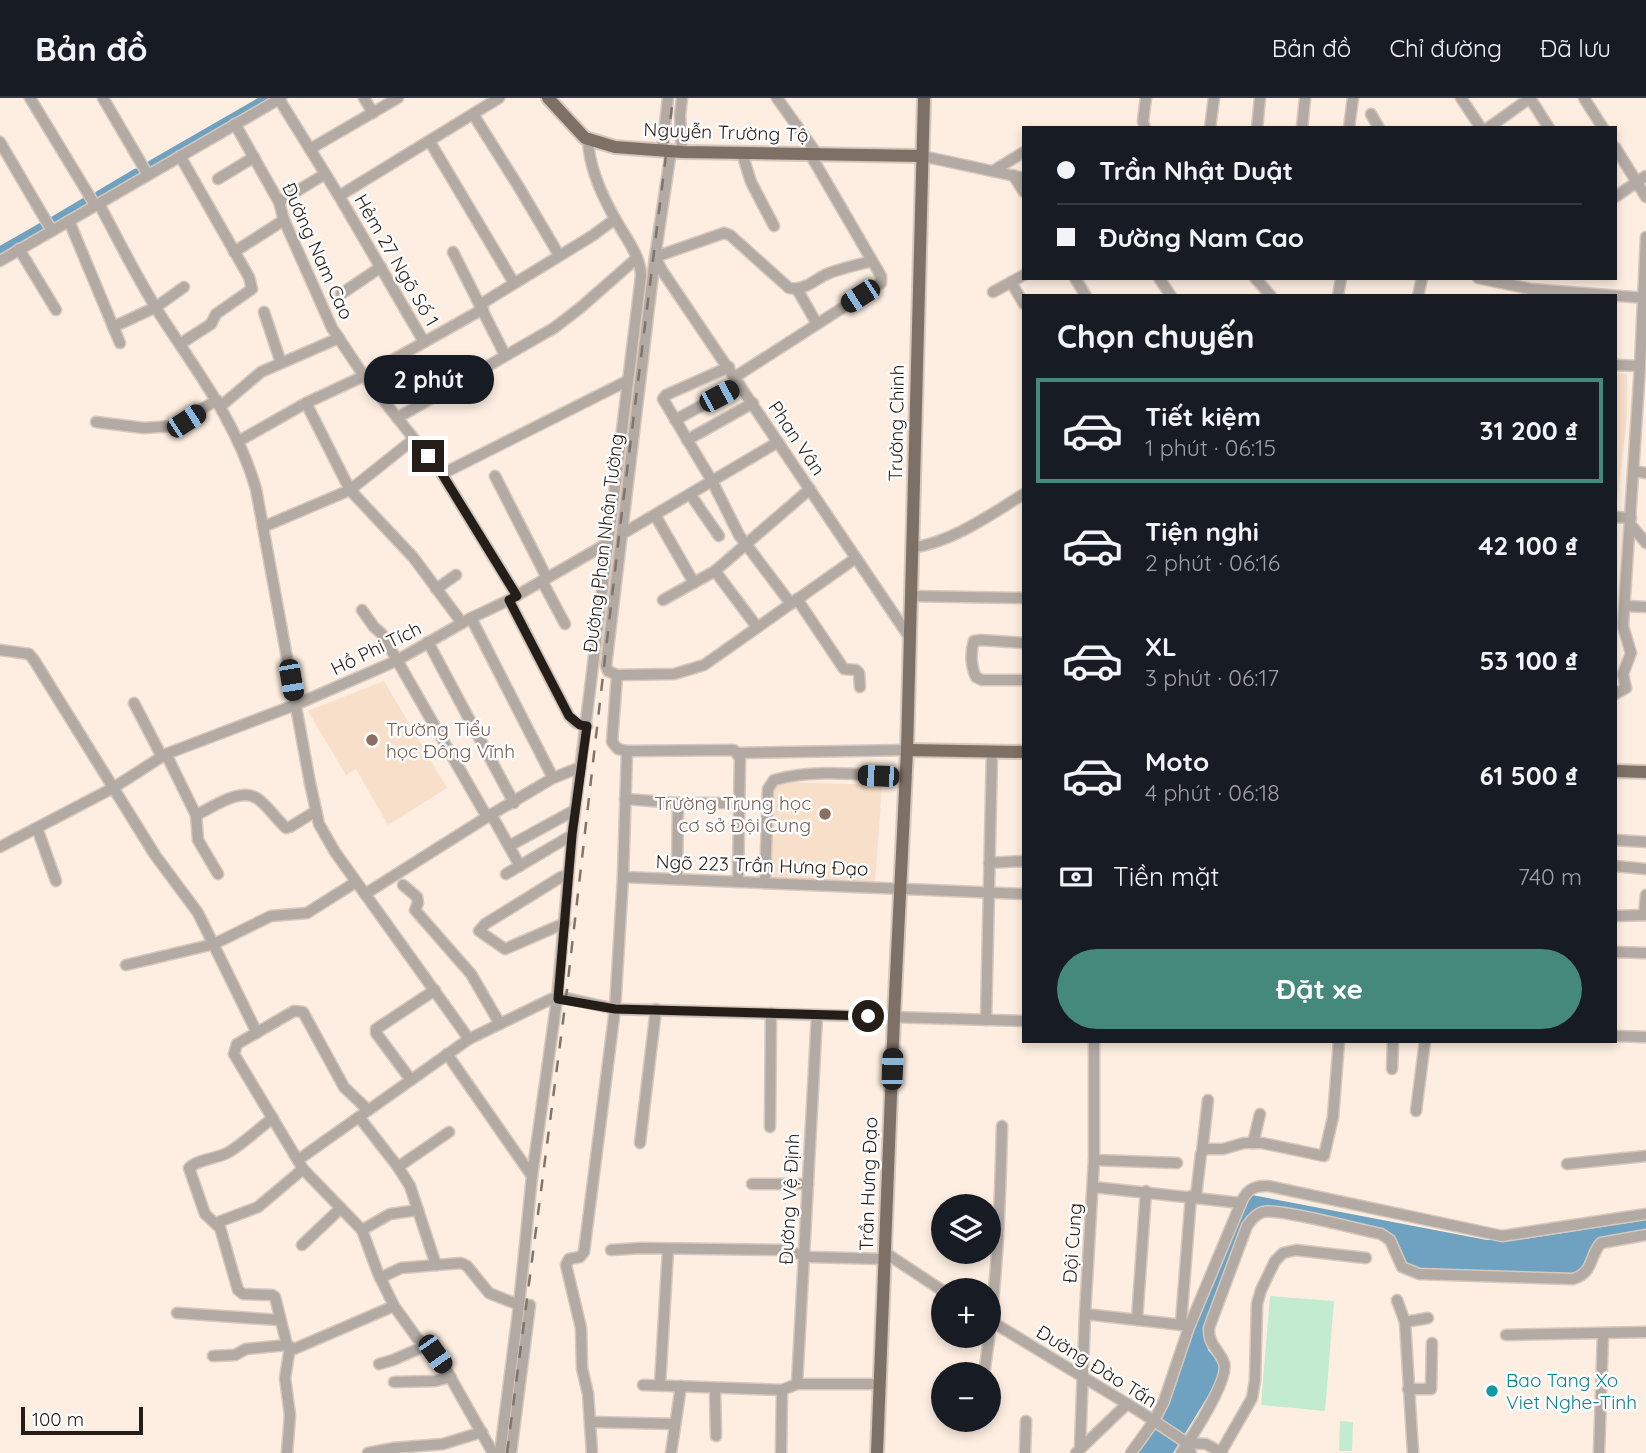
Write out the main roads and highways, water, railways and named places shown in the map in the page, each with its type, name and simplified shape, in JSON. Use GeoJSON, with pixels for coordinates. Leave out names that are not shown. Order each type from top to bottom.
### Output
{"type":"FeatureCollection","features":[{"type":"Feature","properties":{"kind":"main road","name":"Nguyễn Trường Tộ"},"geometry":{"type":"LineString","coordinates":[[548,98],[588,140],[615,147],[672,151],[922,156]]}},
{"type":"Feature","properties":{"kind":"main road","name":"Trường Chinh"},"geometry":{"type":"LineString","coordinates":[[907,750],[925,98]]}},
{"type":"Feature","properties":{"kind":"main road"},"geometry":{"type":"LineString","coordinates":[[907,750],[1022,752]]}},
{"type":"Feature","properties":{"kind":"main road","name":"Trần Hưng Đạo"},"geometry":{"type":"LineString","coordinates":[[877,1453],[907,750]]}},
{"type":"Feature","properties":{"kind":"main road"},"geometry":{"type":"LineString","coordinates":[[1617,771],[1646,772]]}},
{"type":"Feature","properties":{"kind":"water"},"geometry":{"type":"Polygon","coordinates":[[[1252,1195],[1487,1240],[1517,1240],[1646,1220],[1646,1230],[1597,1240],[1586,1266],[1577,1273],[1416,1270],[1403,1261],[1392,1237],[1270,1207],[1260,1207],[1245,1220],[1204,1329],[1208,1350],[1220,1364],[1219,1378],[1173,1453],[1133,1453],[1148,1437],[1246,1197],[1252,1195]]]}},
{"type":"Feature","properties":{"kind":"waterway"},"geometry":{"type":"LineString","coordinates":[[151,165],[267,98]]}},
{"type":"Feature","properties":{"kind":"waterway"},"geometry":{"type":"LineString","coordinates":[[99,195],[136,173]]}},
{"type":"Feature","properties":{"kind":"waterway"},"geometry":{"type":"LineString","coordinates":[[53,221],[85,202]]}},
{"type":"Feature","properties":{"kind":"waterway"},"geometry":{"type":"LineString","coordinates":[[0,251],[42,227]]}},
{"type":"Feature","properties":{"kind":"railway"},"geometry":{"type":"LineString","coordinates":[[507,1453],[566,998],[673,98]]}},
{"type":"Feature","properties":{"kind":"place","name":"Trường Tiểu học Đông Vĩnh"},"geometry":{"type":"Point","coordinates":[372,740]}},
{"type":"Feature","properties":{"kind":"place","name":"Trường Trung học cơ sở Đội Cung"},"geometry":{"type":"Point","coordinates":[825,814]}},
{"type":"Feature","properties":{"kind":"place","name":"Bao Tang Xo Viet Nghe-Tinh"},"geometry":{"type":"Point","coordinates":[1492,1391]}}]}
